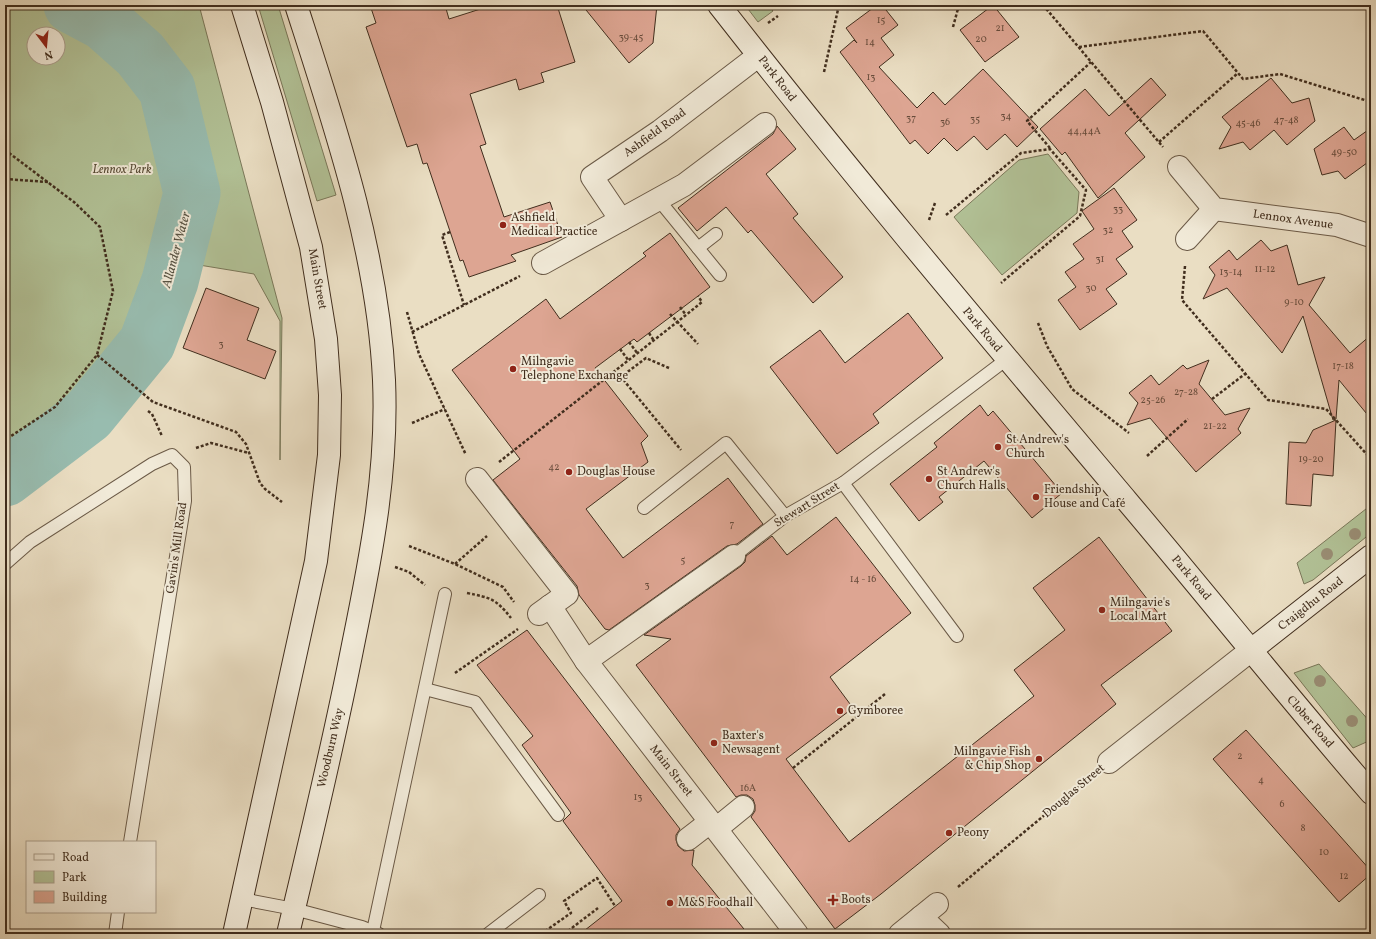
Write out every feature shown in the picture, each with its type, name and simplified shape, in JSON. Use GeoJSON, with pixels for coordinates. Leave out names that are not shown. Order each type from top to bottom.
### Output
{"type":"FeatureCollection","features":[{"type":"Feature","properties":{"kind":"main road","name":"Main Street"},"geometry":{"type":"LineString","coordinates":[[242,5],[272,102],[311,247],[325,331],[330,395],[329,454],[316,561],[242,899]]}},
{"type":"Feature","properties":{"kind":"main road"},"geometry":{"type":"LineString","coordinates":[[296,5],[323,87],[350,183],[373,284],[380,328],[384,380],[384,435]]}},
{"type":"Feature","properties":{"kind":"main road","name":"Park Road"},"geometry":{"type":"LineString","coordinates":[[719,5],[758,56],[917,253],[1209,599],[1250,651]]}},
{"type":"Feature","properties":{"kind":"main road","name":"Ashfield Road"},"geometry":{"type":"LineString","coordinates":[[621,220],[592,177],[660,131],[758,56]]}},
{"type":"Feature","properties":{"kind":"main road"},"geometry":{"type":"LineString","coordinates":[[543,263],[684,185],[765,124]]}},
{"type":"Feature","properties":{"kind":"main road"},"geometry":{"type":"LineString","coordinates":[[1179,167],[1214,209],[1187,239]]}},
{"type":"Feature","properties":{"kind":"main road","name":"Lennox Avenue"},"geometry":{"type":"LineString","coordinates":[[1214,209],[1337,225],[1371,236]]}},
{"type":"Feature","properties":{"kind":"main road","name":"Woodburn Way"},"geometry":{"type":"LineString","coordinates":[[288,934],[335,736],[370,560],[383,464],[384,435]]}},
{"type":"Feature","properties":{"kind":"main road","name":"Main Street"},"geometry":{"type":"LineString","coordinates":[[477,479],[567,594],[544,610],[586,661],[797,934]]}},
{"type":"Feature","properties":{"kind":"main road","name":"Stewart Street"},"geometry":{"type":"LineString","coordinates":[[586,661],[734,556]]}},
{"type":"Feature","properties":{"kind":"main road","name":"Craigdhu Road"},"geometry":{"type":"LineString","coordinates":[[1250,651],[1371,556]]}},
{"type":"Feature","properties":{"kind":"main road","name":"Douglas Street"},"geometry":{"type":"LineString","coordinates":[[1109,762],[1250,651]]}},
{"type":"Feature","properties":{"kind":"main road","name":"Clober Road"},"geometry":{"type":"LineString","coordinates":[[1250,651],[1371,793]]}},
{"type":"Feature","properties":{"kind":"main road"},"geometry":{"type":"LineString","coordinates":[[688,839],[743,807]]}},
{"type":"Feature","properties":{"kind":"main road"},"geometry":{"type":"LineString","coordinates":[[234,934],[242,899]]}},
{"type":"Feature","properties":{"kind":"main road"},"geometry":{"type":"LineString","coordinates":[[900,934],[937,904]]}},
{"type":"Feature","properties":{"kind":"main road"},"geometry":{"type":"LineString","coordinates":[[921,917],[939,934]]}},
{"type":"Feature","properties":{"kind":"lane"},"geometry":{"type":"LineString","coordinates":[[658,199],[720,275]]}},
{"type":"Feature","properties":{"kind":"lane"},"geometry":{"type":"LineString","coordinates":[[698,248],[716,234]]}},
{"type":"Feature","properties":{"kind":"lane","name":"Stewart Street"},"geometry":{"type":"LineString","coordinates":[[734,556],[785,516],[843,483],[1007,359]]}},
{"type":"Feature","properties":{"kind":"lane"},"geometry":{"type":"LineString","coordinates":[[644,508],[726,443],[785,516]]}},
{"type":"Feature","properties":{"kind":"lane","name":"Gavin's Mill Road"},"geometry":{"type":"LineString","coordinates":[[5,564],[30,542],[152,464],[172,455],[184,467],[185,502],[130,841]]}},
{"type":"Feature","properties":{"kind":"lane"},"geometry":{"type":"LineString","coordinates":[[843,483],[957,636]]}},
{"type":"Feature","properties":{"kind":"lane"},"geometry":{"type":"LineString","coordinates":[[242,899],[294,909],[376,932],[410,754],[445,594]]}},
{"type":"Feature","properties":{"kind":"lane"},"geometry":{"type":"LineString","coordinates":[[425,689],[475,702],[558,815]]}},
{"type":"Feature","properties":{"kind":"lane"},"geometry":{"type":"LineString","coordinates":[[488,934],[539,895]]}},
{"type":"Feature","properties":{"kind":"lane"},"geometry":{"type":"LineString","coordinates":[[115,934],[118,913]]}},
{"type":"Feature","properties":{"kind":"path"},"geometry":{"type":"LineString","coordinates":[[824,72],[839,5]]}},
{"type":"Feature","properties":{"kind":"path"},"geometry":{"type":"LineString","coordinates":[[953,27],[959,5]]}},
{"type":"Feature","properties":{"kind":"path"},"geometry":{"type":"LineString","coordinates":[[1043,5],[1179,167]]}},
{"type":"Feature","properties":{"kind":"path"},"geometry":{"type":"LineString","coordinates":[[1079,48],[1202,31],[1243,79],[1280,74],[1371,102]]}},
{"type":"Feature","properties":{"kind":"path"},"geometry":{"type":"LineString","coordinates":[[1001,283],[1080,216],[1086,190],[1027,121],[1091,62]]}},
{"type":"Feature","properties":{"kind":"path"},"geometry":{"type":"LineString","coordinates":[[1159,142],[1238,73]]}},
{"type":"Feature","properties":{"kind":"path"},"geometry":{"type":"LineString","coordinates":[[946,215],[1021,153],[1050,149]]}},
{"type":"Feature","properties":{"kind":"path"},"geometry":{"type":"LineString","coordinates":[[5,150],[74,202],[100,227],[113,291],[97,355],[55,407],[5,440]]}},
{"type":"Feature","properties":{"kind":"path"},"geometry":{"type":"LineString","coordinates":[[5,179],[49,182]]}},
{"type":"Feature","properties":{"kind":"path"},"geometry":{"type":"LineString","coordinates":[[450,232],[442,235],[464,305]]}},
{"type":"Feature","properties":{"kind":"path"},"geometry":{"type":"LineString","coordinates":[[1187,239],[1182,300],[1268,400],[1326,409],[1371,459]]}},
{"type":"Feature","properties":{"kind":"path"},"geometry":{"type":"LineString","coordinates":[[412,332],[543,263]]}},
{"type":"Feature","properties":{"kind":"path"},"geometry":{"type":"LineString","coordinates":[[407,309],[419,354],[477,479],[677,323],[702,302],[698,296]]}},
{"type":"Feature","properties":{"kind":"path"},"geometry":{"type":"LineString","coordinates":[[680,307],[686,315]]}},
{"type":"Feature","properties":{"kind":"path"},"geometry":{"type":"LineString","coordinates":[[670,314],[698,344]]}},
{"type":"Feature","properties":{"kind":"path"},"geometry":{"type":"LineString","coordinates":[[1038,323],[1047,346],[1072,389],[1129,433]]}},
{"type":"Feature","properties":{"kind":"path"},"geometry":{"type":"LineString","coordinates":[[649,333],[654,341]]}},
{"type":"Feature","properties":{"kind":"path"},"geometry":{"type":"LineString","coordinates":[[630,342],[638,354]]}},
{"type":"Feature","properties":{"kind":"path"},"geometry":{"type":"LineString","coordinates":[[620,349],[629,361]]}},
{"type":"Feature","properties":{"kind":"path"},"geometry":{"type":"LineString","coordinates":[[97,355],[153,402],[236,432],[246,444],[260,483],[265,489],[282,502]]}},
{"type":"Feature","properties":{"kind":"path"},"geometry":{"type":"LineString","coordinates":[[668,368],[646,358],[621,378],[695,468]]}},
{"type":"Feature","properties":{"kind":"path"},"geometry":{"type":"LineString","coordinates":[[1212,399],[1245,374]]}},
{"type":"Feature","properties":{"kind":"path"},"geometry":{"type":"LineString","coordinates":[[384,435],[445,409]]}},
{"type":"Feature","properties":{"kind":"path"},"geometry":{"type":"LineString","coordinates":[[148,411],[152,414]]}},
{"type":"Feature","properties":{"kind":"path"},"geometry":{"type":"LineString","coordinates":[[1147,456],[1188,419]]}},
{"type":"Feature","properties":{"kind":"path"},"geometry":{"type":"LineString","coordinates":[[211,443],[250,453]]}},
{"type":"Feature","properties":{"kind":"path"},"geometry":{"type":"LineString","coordinates":[[455,564],[506,518]]}},
{"type":"Feature","properties":{"kind":"path"},"geometry":{"type":"LineString","coordinates":[[409,546],[455,564],[503,586],[516,604]]}},
{"type":"Feature","properties":{"kind":"path"},"geometry":{"type":"LineString","coordinates":[[451,676],[520,628]]}},
{"type":"Feature","properties":{"kind":"path"},"geometry":{"type":"LineString","coordinates":[[793,768],[885,694]]}},
{"type":"Feature","properties":{"kind":"path","name":"Douglas Street"},"geometry":{"type":"LineString","coordinates":[[937,904],[1109,762]]}},
{"type":"Feature","properties":{"kind":"path"},"geometry":{"type":"LineString","coordinates":[[541,934],[572,913],[564,901],[597,878],[615,906]]}},
{"type":"Feature","properties":{"kind":"path"},"geometry":{"type":"LineString","coordinates":[[564,934],[598,908]]}},
{"type":"Feature","properties":{"kind":"green space","name":"Lennox Park"},"geometry":{"type":"Polygon","coordinates":[[[5,5],[199,5],[282,318],[280,460],[280,321],[254,274],[193,264],[132,398],[5,474],[5,5]]]}},
{"type":"Feature","properties":{"kind":"green space"},"geometry":{"type":"Polygon","coordinates":[[[258,5],[278,5],[336,195],[317,201],[258,5]]]}},
{"type":"Feature","properties":{"kind":"green space"},"geometry":{"type":"Polygon","coordinates":[[[745,5],[768,5],[773,11],[758,22],[745,5]]]}},
{"type":"Feature","properties":{"kind":"green space"},"geometry":{"type":"Polygon","coordinates":[[[1048,154],[1079,192],[1077,213],[1002,275],[954,217],[1019,160],[1048,154]]]}},
{"type":"Feature","properties":{"kind":"green space"},"geometry":{"type":"Polygon","coordinates":[[[1371,505],[1371,533],[1313,580],[1304,584],[1297,563],[1371,505]]]}},
{"type":"Feature","properties":{"kind":"green space"},"geometry":{"type":"Polygon","coordinates":[[[1319,664],[1371,723],[1371,740],[1353,748],[1294,673],[1319,664]]]}},
{"type":"Feature","properties":{"kind":"building"},"geometry":{"type":"Polygon","coordinates":[[[370,5],[445,5],[449,19],[493,5],[557,5],[575,62],[541,73],[544,82],[519,90],[516,79],[470,94],[486,144],[480,146],[504,217],[550,202],[562,237],[511,255],[516,261],[469,277],[463,260],[460,261],[427,163],[423,164],[417,144],[407,147],[366,27],[376,23],[370,5]]]}},
{"type":"Feature","properties":{"kind":"building"},"geometry":{"type":"Polygon","coordinates":[[[582,5],[657,5],[653,43],[629,63],[582,5]]]}},
{"type":"Feature","properties":{"kind":"building"},"geometry":{"type":"Polygon","coordinates":[[[877,5],[882,5],[898,25],[881,38],[894,55],[879,67],[917,108],[933,92],[945,105],[983,69],[1038,127],[1017,147],[1005,134],[987,150],[974,136],[957,151],[944,138],[928,154],[915,140],[910,144],[840,52],[854,40],[857,43],[846,28],[877,5]]]}},
{"type":"Feature","properties":{"kind":"building"},"geometry":{"type":"Polygon","coordinates":[[[993,5],[1019,37],[985,62],[960,30],[993,5]]]}},
{"type":"Feature","properties":{"kind":"building"},"geometry":{"type":"Polygon","coordinates":[[[1151,78],[1166,95],[1125,133],[1145,157],[1098,198],[1065,152],[1062,155],[1040,129],[1085,89],[1109,116],[1151,78]]]}},
{"type":"Feature","properties":{"kind":"building"},"geometry":{"type":"Polygon","coordinates":[[[1271,78],[1292,103],[1309,98],[1315,121],[1287,145],[1274,130],[1250,150],[1243,142],[1219,149],[1231,127],[1222,117],[1271,78]]]}},
{"type":"Feature","properties":{"kind":"building"},"geometry":{"type":"Polygon","coordinates":[[[777,126],[796,149],[766,174],[798,214],[793,218],[843,277],[813,303],[751,230],[748,233],[726,207],[697,231],[678,208],[773,134],[777,126]]]}},
{"type":"Feature","properties":{"kind":"building"},"geometry":{"type":"Polygon","coordinates":[[[1344,127],[1354,140],[1371,128],[1371,160],[1345,179],[1338,171],[1322,175],[1314,149],[1344,127]]]}},
{"type":"Feature","properties":{"kind":"building"},"geometry":{"type":"Polygon","coordinates":[[[1114,188],[1137,220],[1122,231],[1133,247],[1116,259],[1127,274],[1106,289],[1117,304],[1080,330],[1058,300],[1076,287],[1065,272],[1084,259],[1073,244],[1094,229],[1082,211],[1114,188]]]}},
{"type":"Feature","properties":{"kind":"building"},"geometry":{"type":"Polygon","coordinates":[[[670,233],[710,287],[637,342],[634,339],[595,368],[648,436],[641,443],[648,462],[586,509],[623,558],[728,478],[763,524],[737,544],[727,546],[609,630],[605,629],[579,595],[577,586],[493,480],[520,459],[452,370],[546,299],[560,319],[646,256],[643,253],[670,233]]]}},
{"type":"Feature","properties":{"kind":"building"},"geometry":{"type":"Polygon","coordinates":[[[1261,240],[1271,251],[1287,245],[1298,285],[1325,277],[1309,305],[1350,353],[1371,335],[1371,419],[1339,380],[1336,419],[1333,420],[1303,316],[1282,353],[1227,288],[1203,299],[1215,275],[1209,267],[1229,250],[1237,260],[1261,240]]]}},
{"type":"Feature","properties":{"kind":"building"},"geometry":{"type":"Polygon","coordinates":[[[206,288],[259,308],[247,340],[276,351],[265,379],[183,348],[206,288]]]}},
{"type":"Feature","properties":{"kind":"building"},"geometry":{"type":"Polygon","coordinates":[[[908,313],[943,358],[873,414],[879,423],[837,454],[770,367],[820,330],[845,363],[908,313]]]}},
{"type":"Feature","properties":{"kind":"building"},"geometry":{"type":"Polygon","coordinates":[[[1209,360],[1199,384],[1225,415],[1250,408],[1238,429],[1241,433],[1196,472],[1150,418],[1127,425],[1138,403],[1129,393],[1151,375],[1159,385],[1183,365],[1187,369],[1209,360]]]}},
{"type":"Feature","properties":{"kind":"building"},"geometry":{"type":"Polygon","coordinates":[[[980,405],[988,416],[993,411],[1062,493],[1032,518],[984,461],[939,497],[943,502],[919,521],[890,484],[937,447],[934,443],[980,405]]]}},
{"type":"Feature","properties":{"kind":"building"},"geometry":{"type":"Polygon","coordinates":[[[1336,420],[1333,476],[1313,474],[1311,506],[1286,504],[1289,442],[1306,443],[1313,430],[1336,420]]]}},
{"type":"Feature","properties":{"kind":"building"},"geometry":{"type":"Polygon","coordinates":[[[836,517],[911,613],[830,677],[853,708],[786,759],[849,842],[1034,696],[1014,670],[1065,630],[1033,588],[1099,537],[1172,631],[1101,685],[1116,704],[881,894],[835,929],[751,817],[755,811],[753,799],[747,795],[736,797],[636,665],[671,639],[644,635],[741,566],[745,562],[746,556],[772,536],[787,555],[836,517]]]}},
{"type":"Feature","properties":{"kind":"building"},"geometry":{"type":"Polygon","coordinates":[[[527,630],[680,829],[676,835],[678,846],[684,851],[694,850],[692,865],[748,934],[580,934],[622,901],[563,821],[571,813],[522,745],[533,736],[477,665],[527,630]]]}},
{"type":"Feature","properties":{"kind":"building"},"geometry":{"type":"Polygon","coordinates":[[[1246,730],[1371,871],[1371,874],[1339,902],[1213,759],[1246,730]]]}},
{"type":"Feature","properties":{"kind":"waterway","name":"Allander Water"},"geometry":{"type":"LineString","coordinates":[[5,478],[88,415],[147,343],[170,281],[192,193],[167,89],[140,54],[104,22],[72,5]]}},
{"type":"Feature","properties":{"kind":"place","name":"Ashfield Medical Practice"},"geometry":{"type":"Point","coordinates":[503,225]}},
{"type":"Feature","properties":{"kind":"place","name":"Milngavie Telephone Exchange"},"geometry":{"type":"Point","coordinates":[513,369]}},
{"type":"Feature","properties":{"kind":"place","name":"St Andrew's Church"},"geometry":{"type":"Point","coordinates":[998,447]}},
{"type":"Feature","properties":{"kind":"place","name":"Douglas House"},"geometry":{"type":"Point","coordinates":[569,472]}},
{"type":"Feature","properties":{"kind":"place","name":"St Andrew's Church Halls"},"geometry":{"type":"Point","coordinates":[929,479]}},
{"type":"Feature","properties":{"kind":"place","name":"Friendship House and Café"},"geometry":{"type":"Point","coordinates":[1036,497]}},
{"type":"Feature","properties":{"kind":"place","name":"Milngavie's Local Mart"},"geometry":{"type":"Point","coordinates":[1102,610]}},
{"type":"Feature","properties":{"kind":"place","name":"Gymboree"},"geometry":{"type":"Point","coordinates":[840,711]}},
{"type":"Feature","properties":{"kind":"place","name":"Baxter's Newsagent"},"geometry":{"type":"Point","coordinates":[714,743]}},
{"type":"Feature","properties":{"kind":"place","name":"Milngavie Fish & Chip Shop"},"geometry":{"type":"Point","coordinates":[1039,759]}},
{"type":"Feature","properties":{"kind":"place","name":"Peony"},"geometry":{"type":"Point","coordinates":[949,833]}},
{"type":"Feature","properties":{"kind":"place","name":"Boots"},"geometry":{"type":"Point","coordinates":[833,900]}},
{"type":"Feature","properties":{"kind":"place","name":"M&S Foodhall"},"geometry":{"type":"Point","coordinates":[670,903]}}]}
